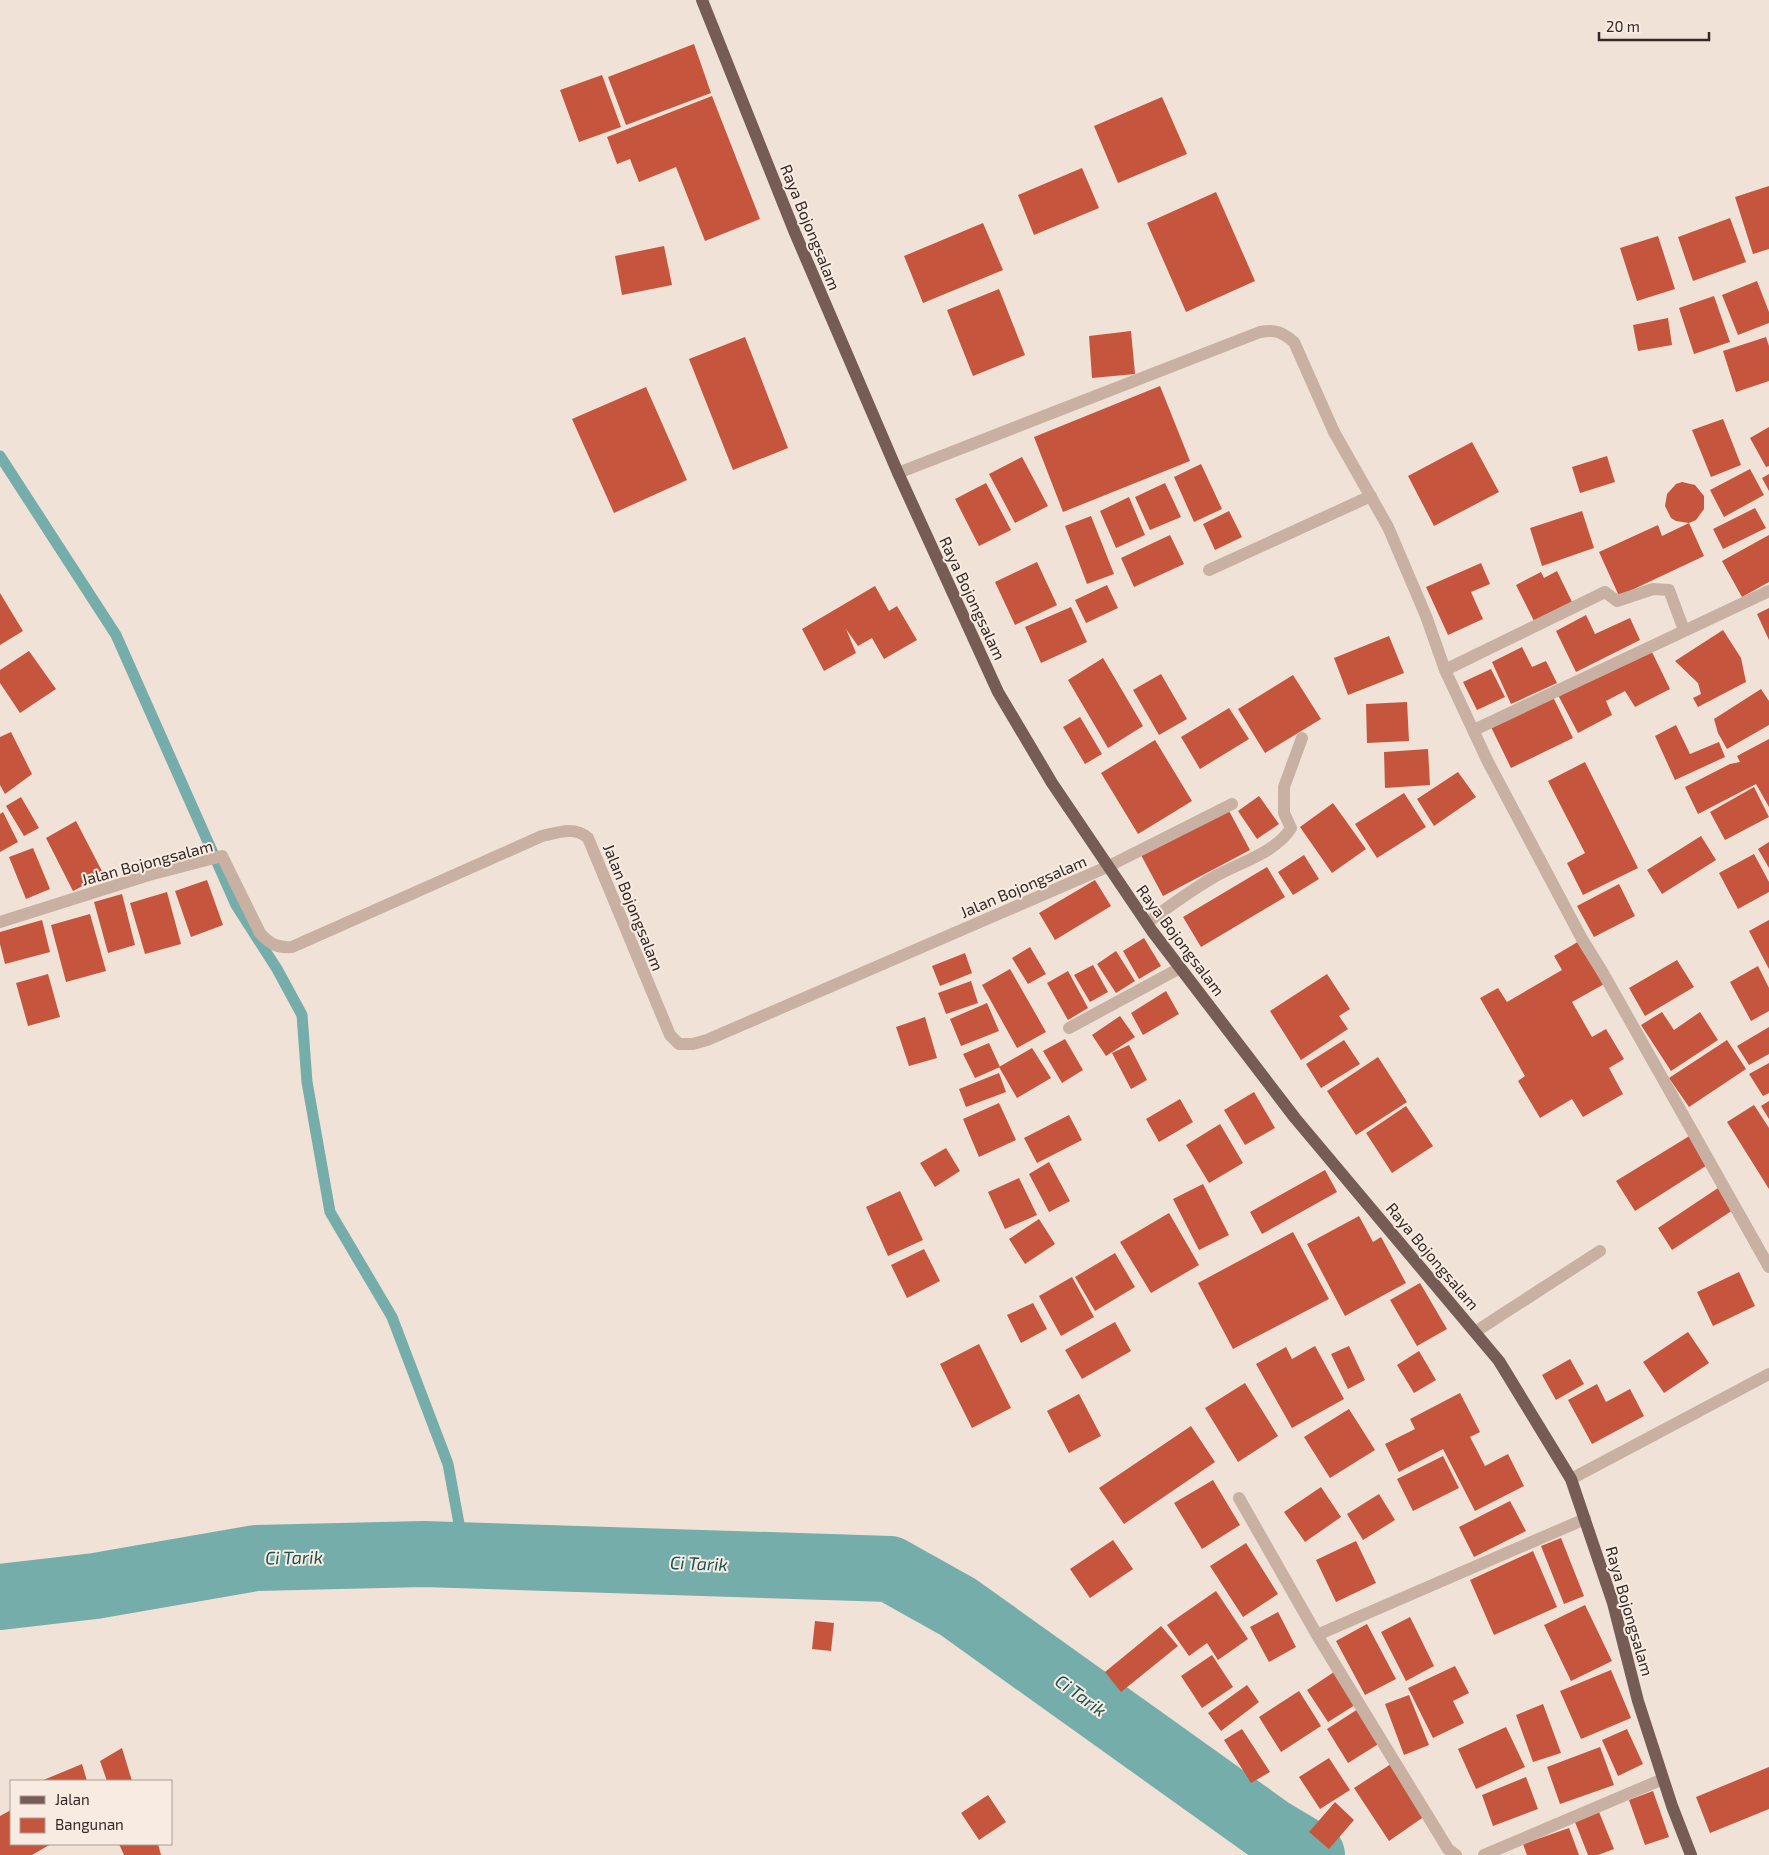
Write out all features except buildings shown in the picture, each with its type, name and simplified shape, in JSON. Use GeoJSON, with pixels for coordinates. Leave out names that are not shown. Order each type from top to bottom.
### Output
{"type":"FeatureCollection","features":[{"type":"Feature","properties":{"kind":"main road","name":"Raya Bojongsalam"},"geometry":{"type":"LineString","coordinates":[[702,0],[795,233],[898,473],[998,692],[1052,783],[1107,867],[1147,923],[1295,1118],[1499,1361],[1571,1479],[1613,1603],[1638,1701],[1691,1855]]}},
{"type":"Feature","properties":{"kind":"street"},"geometry":{"type":"LineString","coordinates":[[898,473],[1260,332],[1272,330],[1283,333],[1294,342],[1334,432],[1371,496],[1403,561],[1445,670],[1488,762],[1582,939],[1769,1267]]}},
{"type":"Feature","properties":{"kind":"street"},"geometry":{"type":"LineString","coordinates":[[1209,570],[1371,496]]}},
{"type":"Feature","properties":{"kind":"street"},"geometry":{"type":"LineString","coordinates":[[1445,670],[1605,592],[1617,601],[1653,589],[1669,590],[1684,630]]}},
{"type":"Feature","properties":{"kind":"street"},"geometry":{"type":"LineString","coordinates":[[1474,730],[1769,590]]}},
{"type":"Feature","properties":{"kind":"street"},"geometry":{"type":"LineString","coordinates":[[1147,923],[1206,882],[1264,850],[1287,834],[1291,828],[1284,813],[1284,787],[1302,738]]}},
{"type":"Feature","properties":{"kind":"street"},"geometry":{"type":"LineString","coordinates":[[1107,867],[1232,804]]}},
{"type":"Feature","properties":{"kind":"street","name":"Jalan Bojongsalam"},"geometry":{"type":"LineString","coordinates":[[0,922],[149,875],[222,856],[260,933],[268,942],[279,948],[292,947],[542,836],[565,830],[581,831],[588,838],[670,1035],[680,1044],[686,1044],[707,1040],[1107,867]]}},
{"type":"Feature","properties":{"kind":"street"},"geometry":{"type":"LineString","coordinates":[[1069,1028],[1180,968]]}},
{"type":"Feature","properties":{"kind":"street"},"geometry":{"type":"LineString","coordinates":[[1475,1332],[1600,1251]]}},
{"type":"Feature","properties":{"kind":"street"},"geometry":{"type":"LineString","coordinates":[[1571,1479],[1769,1374]]}},
{"type":"Feature","properties":{"kind":"street"},"geometry":{"type":"LineString","coordinates":[[1239,1498],[1317,1635],[1448,1849],[1456,1855]]}},
{"type":"Feature","properties":{"kind":"street"},"geometry":{"type":"LineString","coordinates":[[1317,1635],[1585,1519]]}},
{"type":"Feature","properties":{"kind":"street"},"geometry":{"type":"LineString","coordinates":[[1484,1855],[1663,1778]]}},
{"type":"Feature","properties":{"kind":"waterway"},"geometry":{"type":"LineString","coordinates":[[0,456],[116,635],[236,905],[277,969],[302,1015],[307,1082],[330,1212],[392,1317],[448,1464],[465,1556]]}},
{"type":"Feature","properties":{"kind":"waterway","name":"Ci Tarik"},"geometry":{"type":"LineString","coordinates":[[0,1597],[95,1586],[256,1558],[424,1554],[890,1569],[958,1607],[1270,1830],[1312,1855]]}}]}
